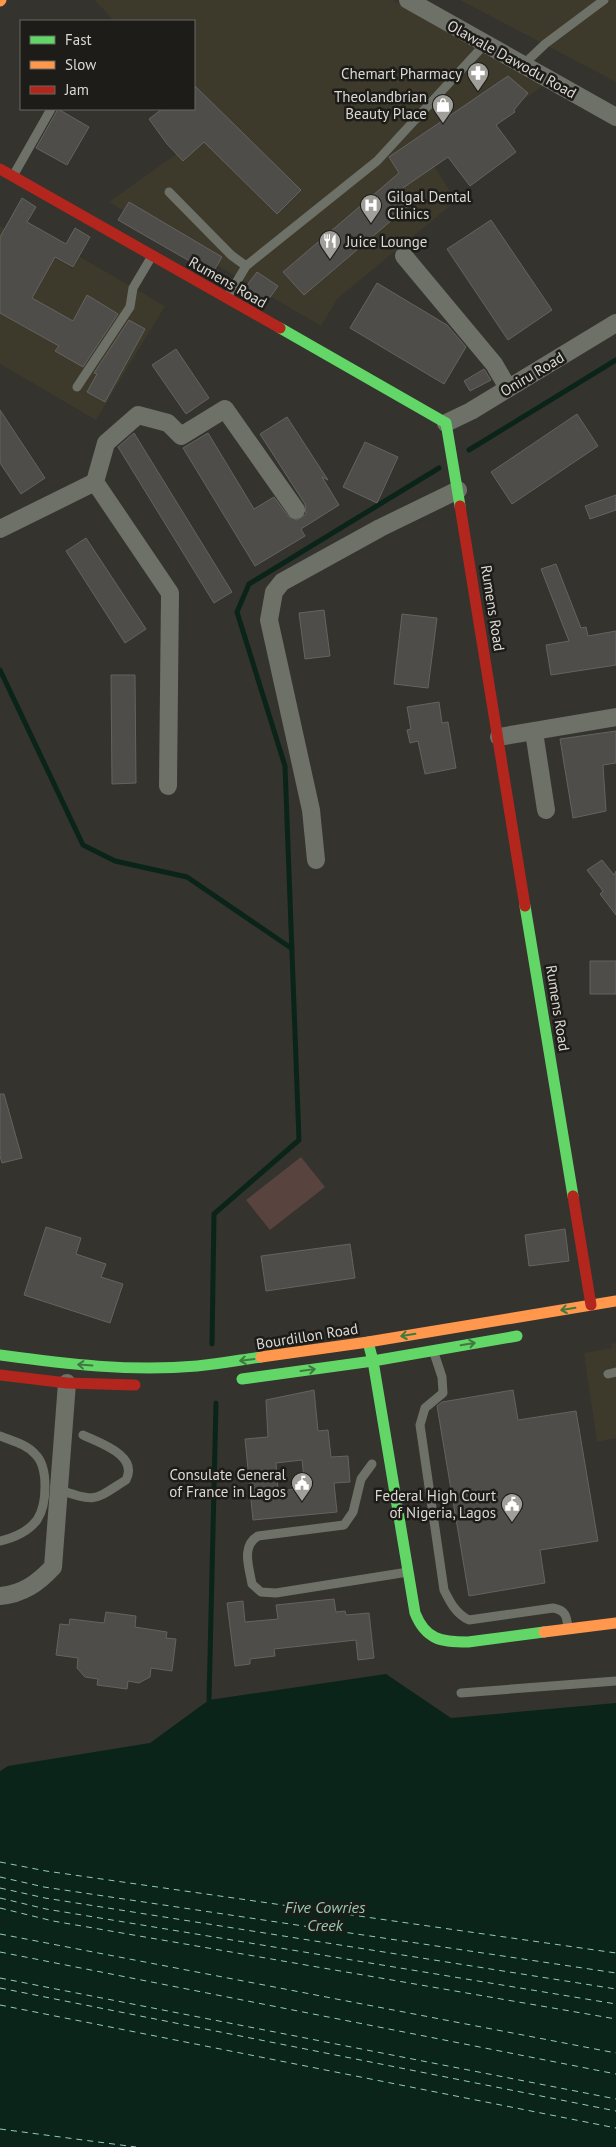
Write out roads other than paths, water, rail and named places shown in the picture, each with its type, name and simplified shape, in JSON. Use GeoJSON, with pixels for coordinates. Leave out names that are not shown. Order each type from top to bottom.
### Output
{"type":"FeatureCollection","features":[{"type":"Feature","properties":{"kind":"street","name":"Olawale Dawodu Road"},"geometry":{"type":"LineString","coordinates":[[408,0],[616,117]]}},
{"type":"Feature","properties":{"kind":"street","name":"Rumens Road"},"geometry":{"type":"LineString","coordinates":[[0,169],[446,423],[591,1305]]}},
{"type":"Feature","properties":{"kind":"street"},"geometry":{"type":"LineString","coordinates":[[404,256],[494,364],[508,388]]}},
{"type":"Feature","properties":{"kind":"street","name":"Oniru Road"},"geometry":{"type":"LineString","coordinates":[[446,423],[616,323]]}},
{"type":"Feature","properties":{"kind":"street"},"geometry":{"type":"LineString","coordinates":[[168,786],[170,593],[96,482],[106,443],[138,415],[168,424],[181,436],[225,409],[296,510]]}},
{"type":"Feature","properties":{"kind":"street"},"geometry":{"type":"LineString","coordinates":[[0,530],[96,482]]}},
{"type":"Feature","properties":{"kind":"street"},"geometry":{"type":"LineString","coordinates":[[316,860],[311,810],[269,620],[274,592],[282,582],[372,532],[458,490]]}},
{"type":"Feature","properties":{"kind":"street"},"geometry":{"type":"LineString","coordinates":[[498,737],[616,717]]}},
{"type":"Feature","properties":{"kind":"street"},"geometry":{"type":"LineString","coordinates":[[534,732],[546,810]]}},
{"type":"Feature","properties":{"kind":"street","name":"Bourdillon Road"},"geometry":{"type":"LineString","coordinates":[[0,1355],[55,1363],[126,1368],[197,1366],[368,1342],[616,1301]]}},
{"type":"Feature","properties":{"kind":"street"},"geometry":{"type":"LineString","coordinates":[[232,1380],[373,1361],[529,1334]]}},
{"type":"Feature","properties":{"kind":"street"},"geometry":{"type":"LineString","coordinates":[[368,1342],[373,1361],[415,1613],[422,1629],[435,1638],[450,1642],[468,1642],[616,1623]]}},
{"type":"Feature","properties":{"kind":"street"},"geometry":{"type":"LineString","coordinates":[[0,1375],[68,1383],[143,1385]]}},
{"type":"Feature","properties":{"kind":"street"},"geometry":{"type":"LineString","coordinates":[[0,1596],[20,1592],[33,1586],[53,1567],[68,1383]]}},
{"type":"Feature","properties":{"kind":"lane"},"geometry":{"type":"LineString","coordinates":[[523,65],[545,44],[604,0]]}},
{"type":"Feature","properties":{"kind":"lane"},"geometry":{"type":"LineString","coordinates":[[226,298],[246,266],[377,161],[485,44]]}},
{"type":"Feature","properties":{"kind":"lane"},"geometry":{"type":"LineString","coordinates":[[12,176],[50,110]]}},
{"type":"Feature","properties":{"kind":"lane"},"geometry":{"type":"LineString","coordinates":[[169,192],[230,255],[246,266]]}},
{"type":"Feature","properties":{"kind":"lane"},"geometry":{"type":"LineString","coordinates":[[77,387],[130,307],[133,288],[152,256]]}},
{"type":"Feature","properties":{"kind":"lane"},"geometry":{"type":"LineString","coordinates":[[433,1350],[442,1377],[443,1393],[425,1408],[420,1425],[444,1590],[449,1602],[461,1616],[469,1620],[553,1608],[560,1609],[566,1614],[568,1629]]}},
{"type":"Feature","properties":{"kind":"lane"},"geometry":{"type":"LineString","coordinates":[[60,1490],[83,1498],[97,1498],[126,1480],[128,1475],[127,1464],[118,1452],[83,1434]]}},
{"type":"Feature","properties":{"kind":"lane"},"geometry":{"type":"LineString","coordinates":[[0,1436],[21,1444],[36,1454],[44,1471],[45,1497],[37,1520],[17,1537],[0,1541]]}},
{"type":"Feature","properties":{"kind":"lane"},"geometry":{"type":"LineString","coordinates":[[372,1464],[361,1479],[353,1512],[344,1525],[258,1536],[251,1540],[247,1548],[252,1584],[261,1592],[276,1593],[408,1572]]}},
{"type":"Feature","properties":{"kind":"lane"},"geometry":{"type":"LineString","coordinates":[[461,1693],[616,1681]]}},
{"type":"Feature","properties":{"kind":"water","name":"Five Cowries Creek"},"geometry":{"type":"Polygon","coordinates":[[[386,1674],[451,1718],[616,1703],[616,2147],[0,2147],[0,1771],[8,1766],[150,1743],[209,1700],[386,1674]]]}},
{"type":"Feature","properties":{"kind":"waterway"},"geometry":{"type":"LineString","coordinates":[[469,450],[616,360]]}},
{"type":"Feature","properties":{"kind":"waterway"},"geometry":{"type":"LineString","coordinates":[[212,1344],[214,1214],[299,1140],[285,766],[237,612],[249,584],[439,468]]}},
{"type":"Feature","properties":{"kind":"waterway"},"geometry":{"type":"LineString","coordinates":[[0,670],[83,845],[115,861],[187,877],[291,948]]}},
{"type":"Feature","properties":{"kind":"waterway"},"geometry":{"type":"LineString","coordinates":[[209,1700],[216,1403]]}},
{"type":"Feature","properties":{"kind":"place","name":"Chemart Pharmacy"},"geometry":{"type":"Point","coordinates":[478,92]}},
{"type":"Feature","properties":{"kind":"place","name":"Theolandbrian Beauty Place"},"geometry":{"type":"Point","coordinates":[443,124]}},
{"type":"Feature","properties":{"kind":"place","name":"Gilgal Dental Clinics"},"geometry":{"type":"Point","coordinates":[371,224]}},
{"type":"Feature","properties":{"kind":"place","name":"Juice Lounge"},"geometry":{"type":"Point","coordinates":[330,260]}},
{"type":"Feature","properties":{"kind":"place","name":"Consulate General of France in Lagos"},"geometry":{"type":"Point","coordinates":[302,1502]}},
{"type":"Feature","properties":{"kind":"place","name":"Federal High Court of Nigeria, Lagos"},"geometry":{"type":"Point","coordinates":[512,1523]}}]}
